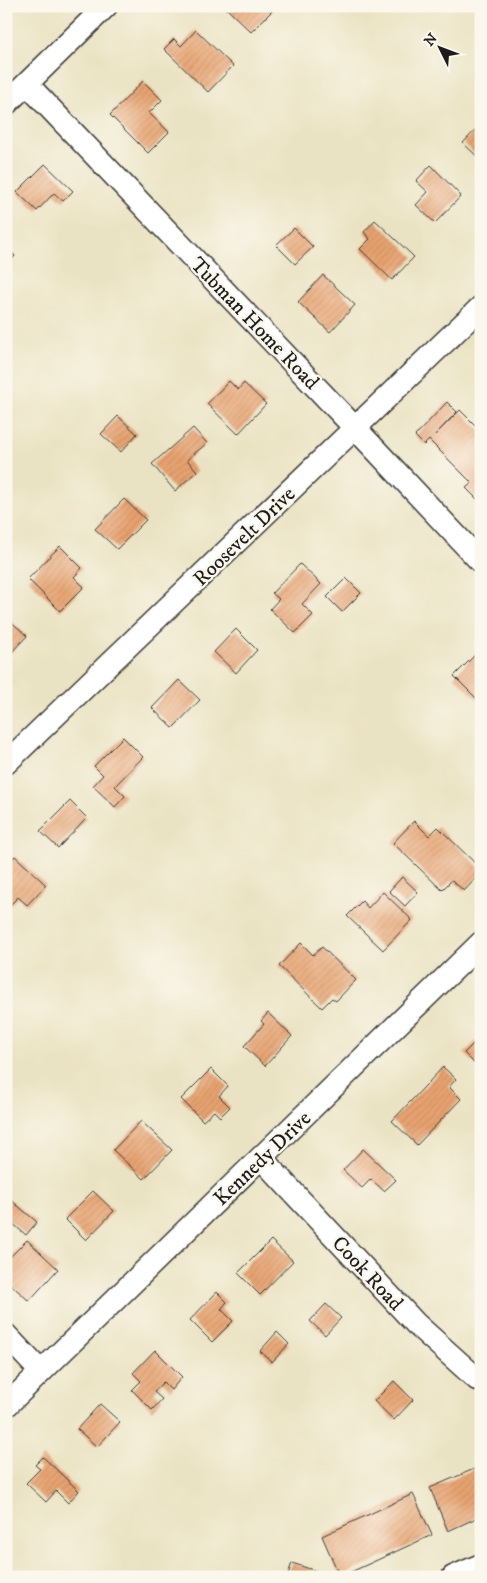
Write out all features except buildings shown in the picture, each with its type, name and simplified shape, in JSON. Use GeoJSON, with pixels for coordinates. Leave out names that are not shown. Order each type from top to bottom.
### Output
{"type":"FeatureCollection","features":[{"type":"Feature","properties":{"kind":"street"},"geometry":{"type":"LineString","coordinates":[[6,104],[106,6]]}},
{"type":"Feature","properties":{"kind":"street","name":"Tubman Home Road"},"geometry":{"type":"LineString","coordinates":[[27,84],[481,562]]}},
{"type":"Feature","properties":{"kind":"street","name":"Roosevelt Drive"},"geometry":{"type":"LineString","coordinates":[[6,763],[481,307]]}},
{"type":"Feature","properties":{"kind":"street","name":"Kennedy Drive"},"geometry":{"type":"LineString","coordinates":[[6,1406],[262,1159],[481,943]]}},
{"type":"Feature","properties":{"kind":"street","name":"Cook Road"},"geometry":{"type":"LineString","coordinates":[[262,1159],[416,1324],[477,1379],[481,1379]]}},
{"type":"Feature","properties":{"kind":"street"},"geometry":{"type":"LineString","coordinates":[[6,1336],[41,1372]]}},
{"type":"Feature","properties":{"kind":"street"},"geometry":{"type":"LineString","coordinates":[[453,1577],[481,1565]]}}]}
